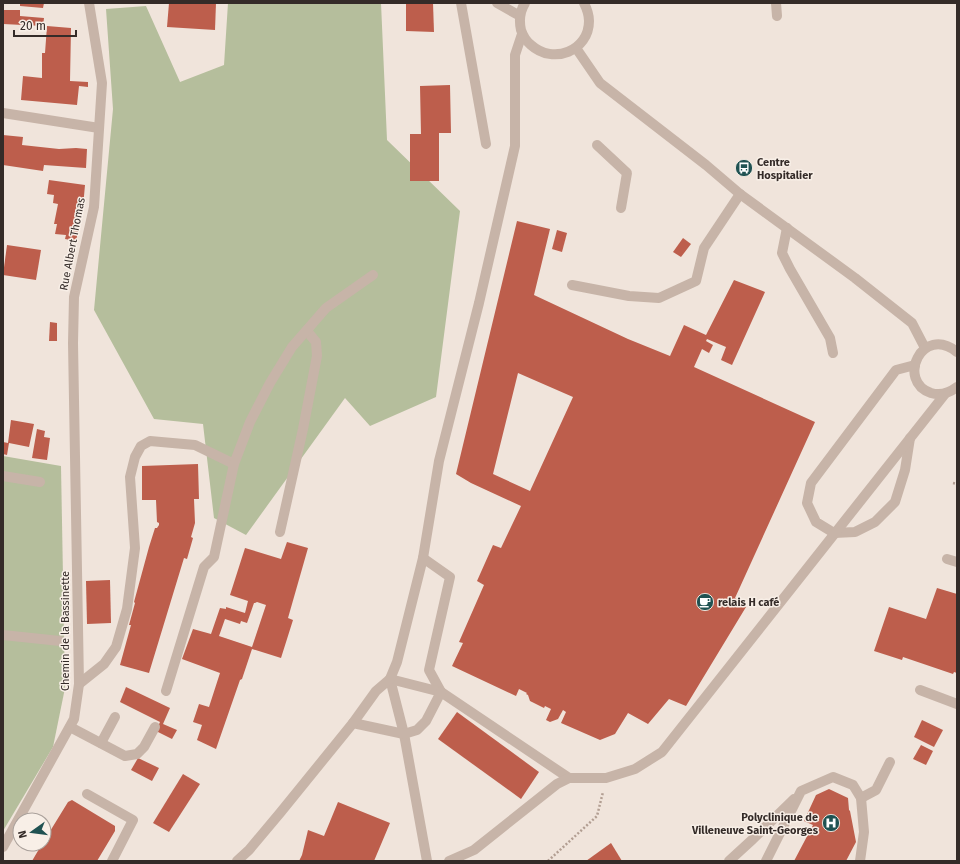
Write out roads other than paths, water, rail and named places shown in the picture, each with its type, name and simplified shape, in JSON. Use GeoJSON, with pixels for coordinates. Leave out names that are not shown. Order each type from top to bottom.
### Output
{"type":"FeatureCollection","features":[{"type":"Feature","properties":{"kind":"street","name":"Rue Albert Thomas"},"geometry":{"type":"LineString","coordinates":[[75,468],[73,343],[74,296],[94,208],[102,83],[88,3]]}},
{"type":"Feature","properties":{"kind":"street"},"geometry":{"type":"LineString","coordinates":[[461,3],[486,144]]}},
{"type":"Feature","properties":{"kind":"street"},"geometry":{"type":"LineString","coordinates":[[497,3],[520,16]]}},
{"type":"Feature","properties":{"kind":"street"},"geometry":{"type":"LineString","coordinates":[[524,3],[520,16],[522,34],[528,43],[536,50],[546,54],[556,55],[567,53],[576,48],[588,31],[588,10],[584,3]]}},
{"type":"Feature","properties":{"kind":"street"},"geometry":{"type":"LineString","coordinates":[[776,3],[777,16]]}},
{"type":"Feature","properties":{"kind":"street"},"geometry":{"type":"LineString","coordinates":[[237,861],[249,850],[275,820],[353,723],[376,691],[390,679],[397,662],[423,558],[439,461],[479,303],[515,146],[515,54],[522,34]]}},
{"type":"Feature","properties":{"kind":"street"},"geometry":{"type":"LineString","coordinates":[[576,48],[600,83],[706,165],[740,194],[855,278],[912,324],[925,348]]}},
{"type":"Feature","properties":{"kind":"street"},"geometry":{"type":"LineString","coordinates":[[3,113],[99,128]]}},
{"type":"Feature","properties":{"kind":"street"},"geometry":{"type":"LineString","coordinates":[[597,145],[627,173],[621,208]]}},
{"type":"Feature","properties":{"kind":"street"},"geometry":{"type":"LineString","coordinates":[[572,285],[629,296],[659,298],[696,281],[704,248],[740,194]]}},
{"type":"Feature","properties":{"kind":"street"},"geometry":{"type":"LineString","coordinates":[[787,228],[782,253],[830,338],[833,353]]}},
{"type":"Feature","properties":{"kind":"street"},"geometry":{"type":"LineString","coordinates":[[166,691],[204,567],[214,557],[234,464],[250,422],[270,383],[292,347],[306,330],[326,308],[373,275]]}},
{"type":"Feature","properties":{"kind":"street"},"geometry":{"type":"LineString","coordinates":[[280,532],[305,422],[317,356],[316,342],[306,330]]}},
{"type":"Feature","properties":{"kind":"street"},"geometry":{"type":"LineString","coordinates":[[957,352],[944,344],[931,345],[920,353],[914,364],[914,373],[917,381],[928,392],[944,394],[957,387]]}},
{"type":"Feature","properties":{"kind":"street"},"geometry":{"type":"LineString","coordinates":[[910,438],[905,470],[895,502],[876,522],[856,532],[834,533],[816,522],[807,503],[811,483],[896,370],[914,364]]}},
{"type":"Feature","properties":{"kind":"street"},"geometry":{"type":"LineString","coordinates":[[449,861],[474,850],[557,784],[569,778],[606,778],[635,769],[662,752],[944,394]]}},
{"type":"Feature","properties":{"kind":"street"},"geometry":{"type":"LineString","coordinates":[[78,684],[104,664],[116,647],[127,609],[135,548],[130,477],[135,456],[141,446],[150,441],[195,445],[234,464]]}},
{"type":"Feature","properties":{"kind":"street","name":"Chemin de la Bassinette"},"geometry":{"type":"LineString","coordinates":[[3,847],[74,718],[78,684],[75,468]]}},
{"type":"Feature","properties":{"kind":"street"},"geometry":{"type":"LineString","coordinates":[[3,476],[40,482]]}},
{"type":"Feature","properties":{"kind":"street"},"geometry":{"type":"LineString","coordinates":[[423,558],[450,576],[429,670],[441,692]]}},
{"type":"Feature","properties":{"kind":"street"},"geometry":{"type":"LineString","coordinates":[[947,559],[957,562]]}},
{"type":"Feature","properties":{"kind":"street"},"geometry":{"type":"LineString","coordinates":[[3,634],[60,642]]}},
{"type":"Feature","properties":{"kind":"street"},"geometry":{"type":"LineString","coordinates":[[390,679],[441,692],[569,778]]}},
{"type":"Feature","properties":{"kind":"street"},"geometry":{"type":"LineString","coordinates":[[390,679],[404,734],[427,861]]}},
{"type":"Feature","properties":{"kind":"street"},"geometry":{"type":"LineString","coordinates":[[920,690],[957,704]]}},
{"type":"Feature","properties":{"kind":"street"},"geometry":{"type":"LineString","coordinates":[[353,723],[404,734],[416,730],[426,721],[441,692]]}},
{"type":"Feature","properties":{"kind":"street"},"geometry":{"type":"LineString","coordinates":[[101,743],[115,717]]}},
{"type":"Feature","properties":{"kind":"street"},"geometry":{"type":"LineString","coordinates":[[70,727],[125,756],[137,754],[144,747],[155,727]]}},
{"type":"Feature","properties":{"kind":"street"},"geometry":{"type":"LineString","coordinates":[[861,798],[876,790],[890,762]]}},
{"type":"Feature","properties":{"kind":"street"},"geometry":{"type":"LineString","coordinates":[[729,861],[754,839],[801,791],[833,777],[853,785],[861,798],[864,832],[860,861]]}},
{"type":"Feature","properties":{"kind":"street"},"geometry":{"type":"LineString","coordinates":[[766,861],[801,791]]}},
{"type":"Feature","properties":{"kind":"street"},"geometry":{"type":"LineString","coordinates":[[87,794],[133,820],[112,861]]}},
{"type":"Feature","properties":{"kind":"place","name":"Centre Hospitalier"},"geometry":{"type":"Point","coordinates":[744,168]}},
{"type":"Feature","properties":{"kind":"place","name":"relais H café"},"geometry":{"type":"Point","coordinates":[705,602]}},
{"type":"Feature","properties":{"kind":"place","name":"Polyclinique de Villeneuve Saint-Georges"},"geometry":{"type":"Point","coordinates":[831,823]}}]}
